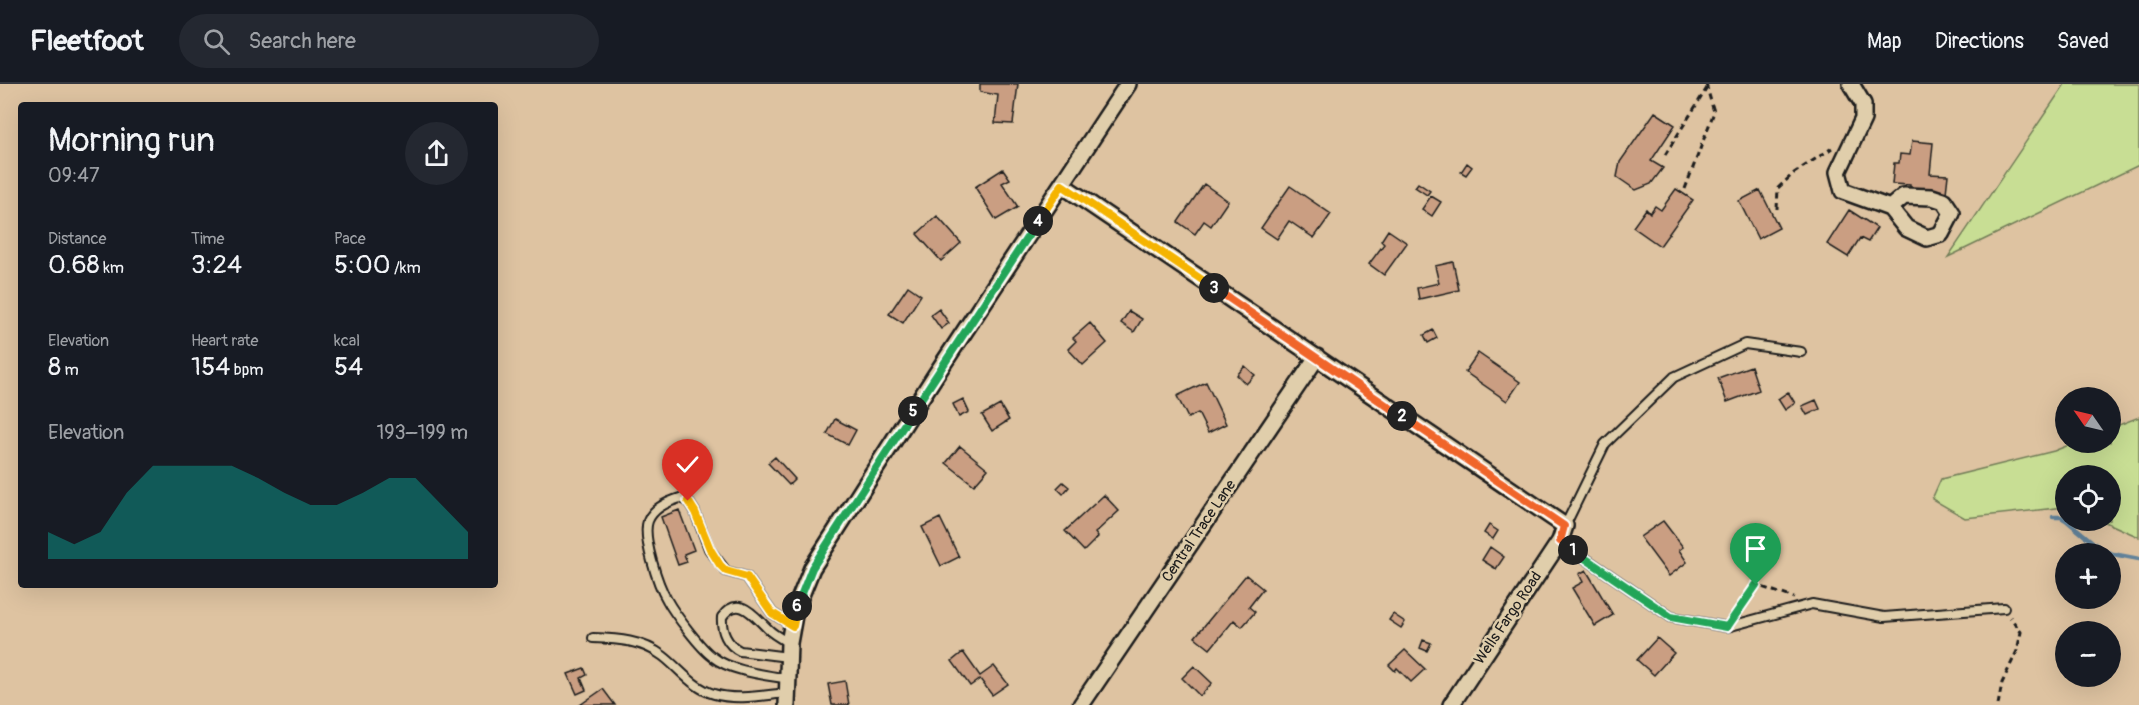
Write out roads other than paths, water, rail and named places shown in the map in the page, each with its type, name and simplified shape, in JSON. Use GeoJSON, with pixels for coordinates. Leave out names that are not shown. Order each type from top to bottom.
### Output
{"type":"FeatureCollection","features":[{"type":"Feature","properties":{"kind":"street"},"geometry":{"type":"LineString","coordinates":[[787,692],[789,650],[795,610],[812,568],[1128,84]]}},
{"type":"Feature","properties":{"kind":"street"},"geometry":{"type":"LineString","coordinates":[[1851,84],[1863,104],[1863,119],[1838,172],[1843,191],[1890,208]]}},
{"type":"Feature","properties":{"kind":"street"},"geometry":{"type":"LineString","coordinates":[[1062,185],[1317,357],[1562,534]]}},
{"type":"Feature","properties":{"kind":"street","name":"Central Trace Lane"},"geometry":{"type":"LineString","coordinates":[[1082,705],[1317,357]]}},
{"type":"Feature","properties":{"kind":"street","name":"Wells Fargo Road"},"geometry":{"type":"LineString","coordinates":[[1451,705],[1562,534]]}},
{"type":"Feature","properties":{"kind":"lane"},"geometry":{"type":"LineString","coordinates":[[1801,352],[1745,344],[1674,377],[1605,444],[1562,534],[1671,617],[1727,627],[1812,604],[1884,617],[2004,608]]}},
{"type":"Feature","properties":{"kind":"lane"},"geometry":{"type":"LineString","coordinates":[[787,692],[757,673],[713,658],[666,599],[645,538],[648,522],[655,511],[668,501],[680,498],[688,501],[720,565],[726,571],[747,577],[772,613],[793,626]]}},
{"type":"Feature","properties":{"kind":"lane"},"geometry":{"type":"LineString","coordinates":[[740,606],[747,608],[789,650],[740,651],[734,648],[725,634],[722,616],[730,608],[740,606]]}},
{"type":"Feature","properties":{"kind":"lane"},"geometry":{"type":"LineString","coordinates":[[593,638],[621,639],[643,644],[661,655],[697,687],[714,694],[748,696],[787,692]]}},
{"type":"Feature","properties":{"kind":"waterway"},"geometry":{"type":"LineString","coordinates":[[2079,531],[2102,550],[2139,559]]}}]}
